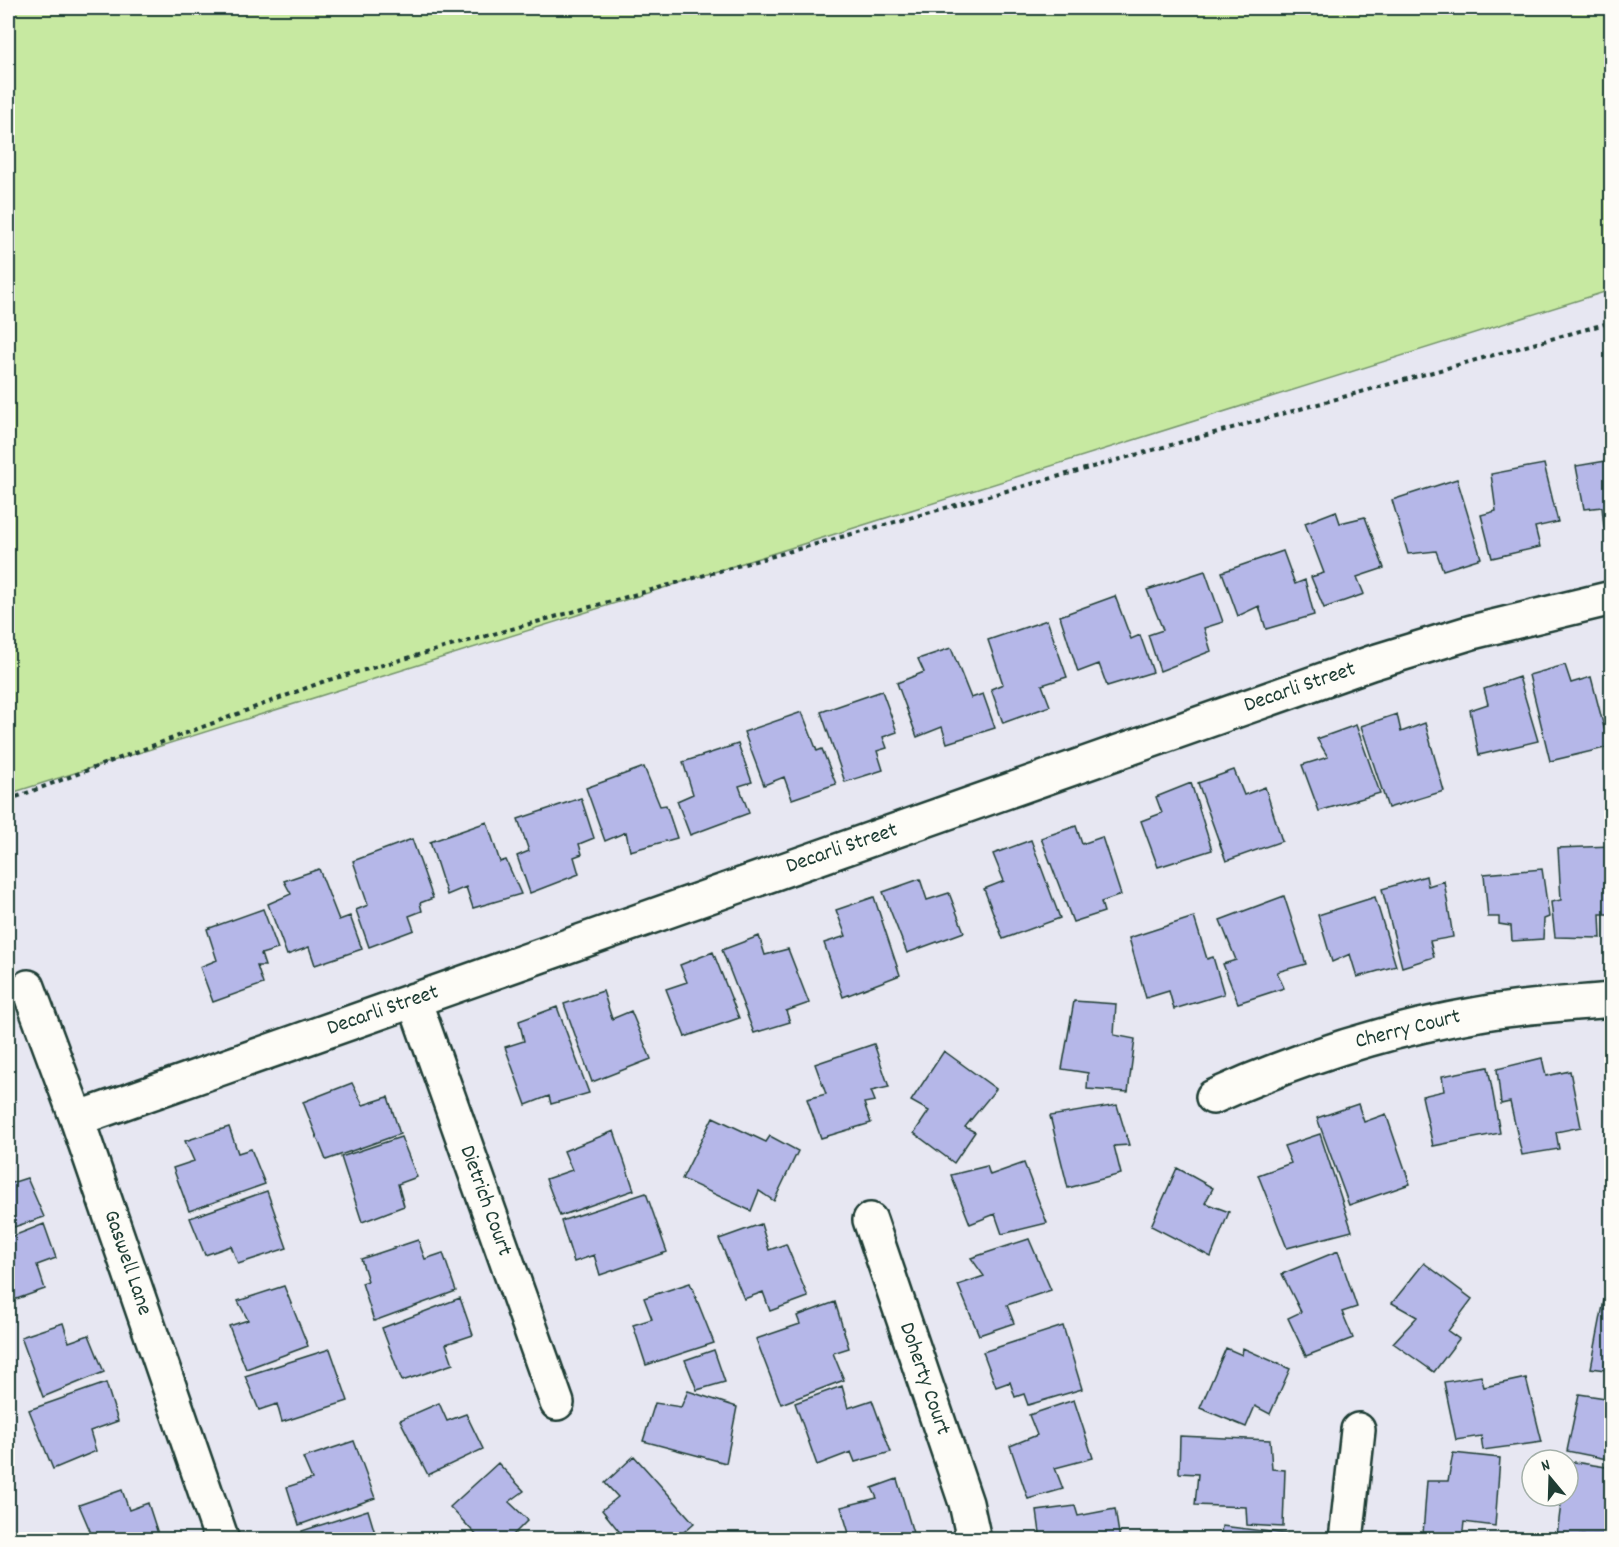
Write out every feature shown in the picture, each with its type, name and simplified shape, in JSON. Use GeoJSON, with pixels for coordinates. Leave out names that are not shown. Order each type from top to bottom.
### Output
{"type":"FeatureCollection","features":[{"type":"Feature","properties":{"kind":"street","name":"Decarli Street"},"geometry":{"type":"LineString","coordinates":[[78,1119],[1371,663],[1472,632],[1611,598]]}},
{"type":"Feature","properties":{"kind":"street","name":"Gaswell Lane"},"geometry":{"type":"LineString","coordinates":[[28,987],[78,1119],[222,1539]]}},
{"type":"Feature","properties":{"kind":"street","name":"Dietrich Court"},"geometry":{"type":"LineString","coordinates":[[414,1000],[556,1403]]}},
{"type":"Feature","properties":{"kind":"street","name":"Cherry Court"},"geometry":{"type":"LineString","coordinates":[[1213,1097],[1325,1052],[1398,1030],[1481,1013],[1611,1000]]}},
{"type":"Feature","properties":{"kind":"street","name":"Doherty Court"},"geometry":{"type":"LineString","coordinates":[[870,1220],[966,1503],[974,1539]]}},
{"type":"Feature","properties":{"kind":"street"},"geometry":{"type":"LineString","coordinates":[[1346,1539],[1358,1430]]}},
{"type":"Feature","properties":{"kind":"path"},"geometry":{"type":"LineString","coordinates":[[8,800],[325,681],[1611,322]]}},
{"type":"Feature","properties":{"kind":"green space"},"geometry":{"type":"Polygon","coordinates":[[[8,8],[1611,8],[1611,290],[8,794],[8,8]]]}},
{"type":"Feature","properties":{"kind":"building"},"geometry":{"type":"Polygon","coordinates":[[[1612,460],[1612,527],[1604,528],[1602,507],[1584,509],[1576,466],[1612,460]]]}},
{"type":"Feature","properties":{"kind":"building"},"geometry":{"type":"Polygon","coordinates":[[[1544,464],[1558,522],[1535,527],[1540,547],[1492,558],[1481,515],[1496,511],[1491,474],[1544,464]]]}},
{"type":"Feature","properties":{"kind":"building"},"geometry":{"type":"Polygon","coordinates":[[[1457,479],[1481,558],[1443,570],[1436,551],[1408,554],[1392,500],[1457,479]]]}},
{"type":"Feature","properties":{"kind":"building"},"geometry":{"type":"Polygon","coordinates":[[[1336,511],[1340,523],[1365,517],[1384,568],[1357,577],[1364,594],[1324,608],[1311,577],[1324,573],[1305,523],[1336,511]]]}},
{"type":"Feature","properties":{"kind":"building"},"geometry":{"type":"Polygon","coordinates":[[[1283,551],[1295,584],[1305,580],[1314,615],[1266,629],[1259,606],[1238,616],[1222,572],[1283,551]]]}},
{"type":"Feature","properties":{"kind":"building"},"geometry":{"type":"Polygon","coordinates":[[[1205,571],[1223,622],[1204,628],[1211,651],[1160,671],[1148,635],[1163,630],[1147,590],[1205,571]]]}},
{"type":"Feature","properties":{"kind":"building"},"geometry":{"type":"Polygon","coordinates":[[[1115,596],[1131,639],[1140,635],[1153,672],[1107,686],[1099,664],[1078,672],[1060,616],[1115,596]]]}},
{"type":"Feature","properties":{"kind":"building"},"geometry":{"type":"Polygon","coordinates":[[[1047,620],[1067,677],[1042,685],[1050,706],[1003,723],[991,689],[1003,684],[988,640],[1047,620]]]}},
{"type":"Feature","properties":{"kind":"building"},"geometry":{"type":"Polygon","coordinates":[[[951,648],[971,698],[983,694],[995,728],[947,743],[942,727],[917,737],[897,683],[924,672],[918,659],[951,648]]]}},
{"type":"Feature","properties":{"kind":"building"},"geometry":{"type":"Polygon","coordinates":[[[1565,665],[1571,683],[1591,677],[1609,747],[1550,761],[1529,675],[1565,665]]]}},
{"type":"Feature","properties":{"kind":"building"},"geometry":{"type":"Polygon","coordinates":[[[1519,677],[1538,741],[1479,755],[1470,710],[1488,704],[1484,689],[1519,677]]]}},
{"type":"Feature","properties":{"kind":"building"},"geometry":{"type":"Polygon","coordinates":[[[882,691],[897,732],[883,737],[887,748],[877,751],[883,770],[845,782],[821,712],[882,691]]]}},
{"type":"Feature","properties":{"kind":"building"},"geometry":{"type":"Polygon","coordinates":[[[802,712],[817,751],[822,749],[836,784],[792,799],[784,777],[764,785],[744,732],[802,712]]]}},
{"type":"Feature","properties":{"kind":"building"},"geometry":{"type":"Polygon","coordinates":[[[1397,714],[1401,732],[1425,723],[1444,791],[1388,808],[1361,726],[1397,714]]]}},
{"type":"Feature","properties":{"kind":"building"},"geometry":{"type":"Polygon","coordinates":[[[1356,725],[1380,793],[1319,811],[1302,765],[1328,757],[1317,739],[1356,725]]]}},
{"type":"Feature","properties":{"kind":"building"},"geometry":{"type":"Polygon","coordinates":[[[738,744],[752,782],[739,786],[749,813],[690,835],[677,801],[693,794],[683,762],[738,744]]]}},
{"type":"Feature","properties":{"kind":"building"},"geometry":{"type":"Polygon","coordinates":[[[644,767],[660,806],[666,805],[677,838],[630,851],[626,832],[605,841],[586,788],[644,767]]]}},
{"type":"Feature","properties":{"kind":"building"},"geometry":{"type":"Polygon","coordinates":[[[1234,770],[1244,795],[1265,787],[1282,841],[1226,861],[1198,783],[1234,770]]]}},
{"type":"Feature","properties":{"kind":"building"},"geometry":{"type":"Polygon","coordinates":[[[1191,783],[1212,850],[1158,867],[1141,821],[1162,813],[1156,797],[1191,783]]]}},
{"type":"Feature","properties":{"kind":"building"},"geometry":{"type":"Polygon","coordinates":[[[581,798],[594,838],[579,844],[582,854],[574,857],[579,874],[530,893],[517,856],[529,851],[518,819],[581,798]]]}},
{"type":"Feature","properties":{"kind":"building"},"geometry":{"type":"Polygon","coordinates":[[[487,822],[500,862],[506,860],[521,894],[473,908],[466,887],[447,895],[430,842],[487,822]]]}},
{"type":"Feature","properties":{"kind":"building"},"geometry":{"type":"Polygon","coordinates":[[[1076,826],[1082,844],[1102,837],[1121,895],[1101,902],[1104,912],[1073,922],[1041,838],[1076,826]]]}},
{"type":"Feature","properties":{"kind":"building"},"geometry":{"type":"Polygon","coordinates":[[[412,839],[433,898],[420,903],[422,911],[409,916],[414,930],[369,947],[356,910],[368,905],[353,861],[412,839]]]}},
{"type":"Feature","properties":{"kind":"building"},"geometry":{"type":"Polygon","coordinates":[[[1031,840],[1060,918],[1003,939],[984,889],[1004,881],[993,854],[1031,840]]]}},
{"type":"Feature","properties":{"kind":"building"},"geometry":{"type":"Polygon","coordinates":[[[1612,846],[1612,914],[1600,914],[1601,938],[1555,937],[1551,902],[1561,900],[1558,848],[1612,846]]]}},
{"type":"Feature","properties":{"kind":"building"},"geometry":{"type":"Polygon","coordinates":[[[319,869],[339,920],[350,916],[362,949],[315,965],[309,947],[287,955],[268,904],[291,894],[284,881],[319,869]]]}},
{"type":"Feature","properties":{"kind":"building"},"geometry":{"type":"Polygon","coordinates":[[[1542,869],[1549,917],[1544,919],[1543,939],[1512,941],[1511,926],[1499,924],[1499,917],[1488,917],[1484,874],[1542,869]]]}},
{"type":"Feature","properties":{"kind":"building"},"geometry":{"type":"Polygon","coordinates":[[[1426,876],[1428,886],[1444,881],[1453,937],[1430,941],[1434,957],[1402,967],[1382,889],[1426,876]]]}},
{"type":"Feature","properties":{"kind":"building"},"geometry":{"type":"Polygon","coordinates":[[[920,879],[927,900],[949,893],[964,932],[907,953],[883,892],[920,879]]]}},
{"type":"Feature","properties":{"kind":"building"},"geometry":{"type":"Polygon","coordinates":[[[1284,896],[1306,964],[1277,972],[1284,988],[1238,1003],[1223,964],[1236,960],[1220,920],[1284,896]]]}},
{"type":"Feature","properties":{"kind":"building"},"geometry":{"type":"Polygon","coordinates":[[[874,897],[900,975],[843,997],[824,943],[846,936],[836,910],[874,897]]]}},
{"type":"Feature","properties":{"kind":"building"},"geometry":{"type":"Polygon","coordinates":[[[1375,897],[1396,966],[1357,977],[1350,954],[1332,962],[1318,915],[1375,897]]]}},
{"type":"Feature","properties":{"kind":"building"},"geometry":{"type":"Polygon","coordinates":[[[263,909],[278,949],[261,954],[265,966],[257,966],[263,984],[213,1002],[200,967],[217,960],[207,929],[263,909]]]}},
{"type":"Feature","properties":{"kind":"building"},"geometry":{"type":"Polygon","coordinates":[[[1194,917],[1207,959],[1213,957],[1224,994],[1174,1009],[1169,991],[1146,998],[1129,938],[1194,917]]]}},
{"type":"Feature","properties":{"kind":"building"},"geometry":{"type":"Polygon","coordinates":[[[759,936],[765,955],[788,949],[809,1003],[786,1011],[790,1022],[754,1033],[722,950],[759,936]]]}},
{"type":"Feature","properties":{"kind":"building"},"geometry":{"type":"Polygon","coordinates":[[[713,952],[739,1018],[685,1037],[666,989],[687,982],[680,965],[713,952]]]}},
{"type":"Feature","properties":{"kind":"building"},"geometry":{"type":"Polygon","coordinates":[[[603,991],[612,1019],[631,1011],[651,1059],[592,1082],[564,1004],[603,991]]]}},
{"type":"Feature","properties":{"kind":"building"},"geometry":{"type":"Polygon","coordinates":[[[1074,1001],[1116,1004],[1114,1035],[1135,1039],[1128,1092],[1087,1089],[1088,1073],[1062,1069],[1074,1001]]]}},
{"type":"Feature","properties":{"kind":"building"},"geometry":{"type":"Polygon","coordinates":[[[557,1007],[589,1093],[551,1104],[549,1096],[526,1105],[505,1047],[524,1041],[519,1021],[557,1007]]]}},
{"type":"Feature","properties":{"kind":"building"},"geometry":{"type":"Polygon","coordinates":[[[874,1044],[889,1087],[871,1091],[875,1101],[864,1103],[871,1123],[821,1138],[807,1099],[826,1094],[815,1064],[874,1044]]]}},
{"type":"Feature","properties":{"kind":"building"},"geometry":{"type":"Polygon","coordinates":[[[944,1051],[996,1089],[965,1127],[975,1132],[954,1163],[914,1133],[929,1111],[911,1101],[944,1051]]]}},
{"type":"Feature","properties":{"kind":"building"},"geometry":{"type":"Polygon","coordinates":[[[1542,1058],[1546,1076],[1570,1071],[1581,1127],[1556,1132],[1559,1149],[1522,1155],[1510,1102],[1501,1104],[1497,1069],[1542,1058]]]}},
{"type":"Feature","properties":{"kind":"building"},"geometry":{"type":"Polygon","coordinates":[[[1488,1067],[1500,1133],[1433,1146],[1422,1096],[1444,1091],[1442,1076],[1488,1067]]]}},
{"type":"Feature","properties":{"kind":"building"},"geometry":{"type":"Polygon","coordinates":[[[352,1083],[363,1105],[388,1097],[400,1134],[326,1160],[303,1102],[352,1083]]]}},
{"type":"Feature","properties":{"kind":"building"},"geometry":{"type":"Polygon","coordinates":[[[1358,1104],[1364,1122],[1386,1114],[1410,1184],[1349,1205],[1317,1118],[1358,1104]]]}},
{"type":"Feature","properties":{"kind":"building"},"geometry":{"type":"Polygon","coordinates":[[[1117,1105],[1129,1145],[1114,1146],[1121,1174],[1068,1188],[1050,1116],[1117,1105]]]}},
{"type":"Feature","properties":{"kind":"building"},"geometry":{"type":"Polygon","coordinates":[[[713,1117],[766,1142],[770,1136],[798,1151],[774,1201],[759,1191],[751,1211],[682,1179],[713,1117]]]}},
{"type":"Feature","properties":{"kind":"building"},"geometry":{"type":"Polygon","coordinates":[[[229,1127],[238,1153],[251,1149],[265,1184],[189,1211],[173,1168],[194,1161],[185,1141],[229,1127]]]}},
{"type":"Feature","properties":{"kind":"building"},"geometry":{"type":"Polygon","coordinates":[[[614,1131],[634,1190],[560,1216],[546,1179],[572,1170],[564,1151],[614,1131]]]}},
{"type":"Feature","properties":{"kind":"building"},"geometry":{"type":"Polygon","coordinates":[[[1320,1134],[1352,1231],[1287,1248],[1258,1175],[1291,1163],[1284,1146],[1320,1134]]]}},
{"type":"Feature","properties":{"kind":"building"},"geometry":{"type":"Polygon","coordinates":[[[401,1137],[417,1177],[398,1184],[404,1206],[362,1222],[341,1157],[401,1137]]]}},
{"type":"Feature","properties":{"kind":"building"},"geometry":{"type":"Polygon","coordinates":[[[1024,1163],[1047,1223],[1002,1234],[995,1214],[970,1224],[951,1175],[987,1166],[990,1175],[1024,1163]]]}},
{"type":"Feature","properties":{"kind":"building"},"geometry":{"type":"Polygon","coordinates":[[[1177,1168],[1213,1188],[1205,1203],[1229,1212],[1211,1257],[1151,1226],[1177,1168]]]}},
{"type":"Feature","properties":{"kind":"building"},"geometry":{"type":"Polygon","coordinates":[[[27,1178],[44,1217],[8,1229],[8,1184],[27,1178]]]}},
{"type":"Feature","properties":{"kind":"building"},"geometry":{"type":"Polygon","coordinates":[[[267,1191],[287,1248],[238,1264],[231,1246],[205,1255],[190,1218],[267,1191]]]}},
{"type":"Feature","properties":{"kind":"building"},"geometry":{"type":"Polygon","coordinates":[[[646,1193],[667,1252],[600,1275],[594,1255],[574,1262],[561,1221],[646,1193]]]}},
{"type":"Feature","properties":{"kind":"building"},"geometry":{"type":"Polygon","coordinates":[[[44,1224],[56,1258],[37,1265],[45,1289],[8,1302],[8,1238],[44,1224]]]}},
{"type":"Feature","properties":{"kind":"building"},"geometry":{"type":"Polygon","coordinates":[[[761,1224],[769,1250],[786,1244],[808,1297],[770,1311],[763,1292],[744,1299],[719,1239],[761,1224]]]}},
{"type":"Feature","properties":{"kind":"building"},"geometry":{"type":"Polygon","coordinates":[[[1029,1239],[1051,1290],[1007,1305],[1014,1323],[979,1335],[958,1285],[984,1276],[971,1258],[1029,1239]]]}},
{"type":"Feature","properties":{"kind":"building"},"geometry":{"type":"Polygon","coordinates":[[[418,1240],[425,1259],[443,1253],[456,1291],[374,1321],[362,1283],[368,1281],[361,1259],[418,1240]]]}},
{"type":"Feature","properties":{"kind":"building"},"geometry":{"type":"Polygon","coordinates":[[[1338,1251],[1357,1307],[1342,1312],[1353,1338],[1306,1356],[1288,1318],[1301,1312],[1282,1274],[1338,1251]]]}},
{"type":"Feature","properties":{"kind":"building"},"geometry":{"type":"Polygon","coordinates":[[[1424,1263],[1472,1299],[1448,1331],[1459,1339],[1434,1372],[1393,1343],[1417,1317],[1392,1303],[1424,1263]]]}},
{"type":"Feature","properties":{"kind":"building"},"geometry":{"type":"Polygon","coordinates":[[[690,1283],[714,1343],[646,1365],[633,1325],[652,1319],[644,1298],[690,1283]]]}},
{"type":"Feature","properties":{"kind":"building"},"geometry":{"type":"Polygon","coordinates":[[[284,1286],[308,1346],[246,1369],[229,1326],[248,1320],[238,1301],[284,1286]]]}},
{"type":"Feature","properties":{"kind":"building"},"geometry":{"type":"Polygon","coordinates":[[[460,1298],[473,1335],[446,1344],[453,1364],[402,1381],[382,1328],[460,1298]]]}},
{"type":"Feature","properties":{"kind":"building"},"geometry":{"type":"Polygon","coordinates":[[[1604,1300],[1612,1301],[1612,1371],[1591,1368],[1604,1300]]]}},
{"type":"Feature","properties":{"kind":"building"},"geometry":{"type":"Polygon","coordinates":[[[835,1302],[849,1348],[833,1353],[844,1380],[781,1404],[756,1339],[800,1324],[797,1316],[835,1302]]]}},
{"type":"Feature","properties":{"kind":"building"},"geometry":{"type":"Polygon","coordinates":[[[63,1323],[69,1342],[89,1335],[104,1372],[43,1397],[21,1337],[63,1323]]]}},
{"type":"Feature","properties":{"kind":"building"},"geometry":{"type":"Polygon","coordinates":[[[1063,1326],[1082,1389],[1028,1405],[1024,1394],[1015,1397],[1010,1382],[996,1387],[983,1352],[1063,1326]]]}},
{"type":"Feature","properties":{"kind":"building"},"geometry":{"type":"Polygon","coordinates":[[[1226,1348],[1242,1355],[1243,1348],[1290,1369],[1270,1414],[1255,1406],[1246,1427],[1200,1408],[1226,1348]]]}},
{"type":"Feature","properties":{"kind":"building"},"geometry":{"type":"Polygon","coordinates":[[[330,1349],[348,1401],[282,1422],[277,1404],[259,1410],[245,1376],[330,1349]]]}},
{"type":"Feature","properties":{"kind":"building"},"geometry":{"type":"Polygon","coordinates":[[[714,1350],[725,1382],[697,1390],[685,1360],[714,1350]]]}},
{"type":"Feature","properties":{"kind":"building"},"geometry":{"type":"Polygon","coordinates":[[[1481,1376],[1484,1387],[1526,1378],[1542,1442],[1483,1450],[1481,1436],[1456,1440],[1444,1382],[1481,1376]]]}},
{"type":"Feature","properties":{"kind":"building"},"geometry":{"type":"Polygon","coordinates":[[[106,1383],[118,1421],[90,1431],[96,1451],[53,1469],[29,1410],[106,1383]]]}},
{"type":"Feature","properties":{"kind":"building"},"geometry":{"type":"Polygon","coordinates":[[[842,1386],[848,1408],[872,1400],[891,1452],[855,1462],[851,1452],[817,1465],[795,1403],[842,1386]]]}},
{"type":"Feature","properties":{"kind":"building"},"geometry":{"type":"Polygon","coordinates":[[[688,1391],[737,1407],[726,1463],[643,1441],[655,1403],[681,1407],[688,1391]]]}},
{"type":"Feature","properties":{"kind":"building"},"geometry":{"type":"Polygon","coordinates":[[[1579,1394],[1612,1399],[1612,1460],[1580,1454],[1580,1448],[1568,1448],[1579,1394]]]}},
{"type":"Feature","properties":{"kind":"building"},"geometry":{"type":"Polygon","coordinates":[[[1074,1400],[1093,1458],[1055,1468],[1063,1489],[1028,1499],[1010,1446],[1037,1435],[1029,1415],[1074,1400]]]}},
{"type":"Feature","properties":{"kind":"building"},"geometry":{"type":"Polygon","coordinates":[[[439,1403],[447,1421],[466,1414],[483,1449],[428,1475],[400,1420],[439,1403]]]}},
{"type":"Feature","properties":{"kind":"building"},"geometry":{"type":"Polygon","coordinates":[[[1180,1436],[1270,1440],[1272,1469],[1285,1470],[1283,1527],[1247,1525],[1246,1507],[1195,1505],[1198,1474],[1179,1473],[1180,1436]]]}},
{"type":"Feature","properties":{"kind":"building"},"geometry":{"type":"Polygon","coordinates":[[[354,1441],[375,1498],[299,1525],[287,1487],[312,1479],[303,1458],[354,1441]]]}},
{"type":"Feature","properties":{"kind":"building"},"geometry":{"type":"Polygon","coordinates":[[[1453,1453],[1500,1458],[1495,1526],[1464,1522],[1462,1540],[1423,1534],[1427,1481],[1448,1481],[1453,1453]]]}},
{"type":"Feature","properties":{"kind":"building"},"geometry":{"type":"Polygon","coordinates":[[[634,1456],[694,1523],[675,1540],[626,1540],[602,1510],[618,1497],[605,1483],[634,1456]]]}},
{"type":"Feature","properties":{"kind":"building"},"geometry":{"type":"Polygon","coordinates":[[[498,1463],[524,1491],[509,1502],[528,1520],[508,1540],[481,1540],[450,1507],[498,1463]]]}},
{"type":"Feature","properties":{"kind":"building"},"geometry":{"type":"Polygon","coordinates":[[[1580,1463],[1612,1468],[1612,1540],[1604,1540],[1604,1537],[1557,1535],[1560,1508],[1580,1508],[1580,1463]]]}},
{"type":"Feature","properties":{"kind":"building"},"geometry":{"type":"Polygon","coordinates":[[[897,1479],[913,1533],[900,1536],[901,1540],[851,1540],[841,1507],[877,1498],[872,1488],[897,1479]]]}},
{"type":"Feature","properties":{"kind":"building"},"geometry":{"type":"Polygon","coordinates":[[[122,1490],[129,1510],[148,1503],[160,1540],[94,1540],[79,1505],[122,1490]]]}},
{"type":"Feature","properties":{"kind":"building"},"geometry":{"type":"Polygon","coordinates":[[[1075,1506],[1078,1516],[1115,1509],[1120,1540],[1041,1540],[1037,1511],[1075,1506]]]}},
{"type":"Feature","properties":{"kind":"building"},"geometry":{"type":"Polygon","coordinates":[[[368,1510],[377,1540],[304,1540],[302,1531],[368,1510]]]}},
{"type":"Feature","properties":{"kind":"building"},"geometry":{"type":"Polygon","coordinates":[[[1222,1526],[1295,1535],[1294,1540],[1220,1540],[1222,1526]]]}}]}
